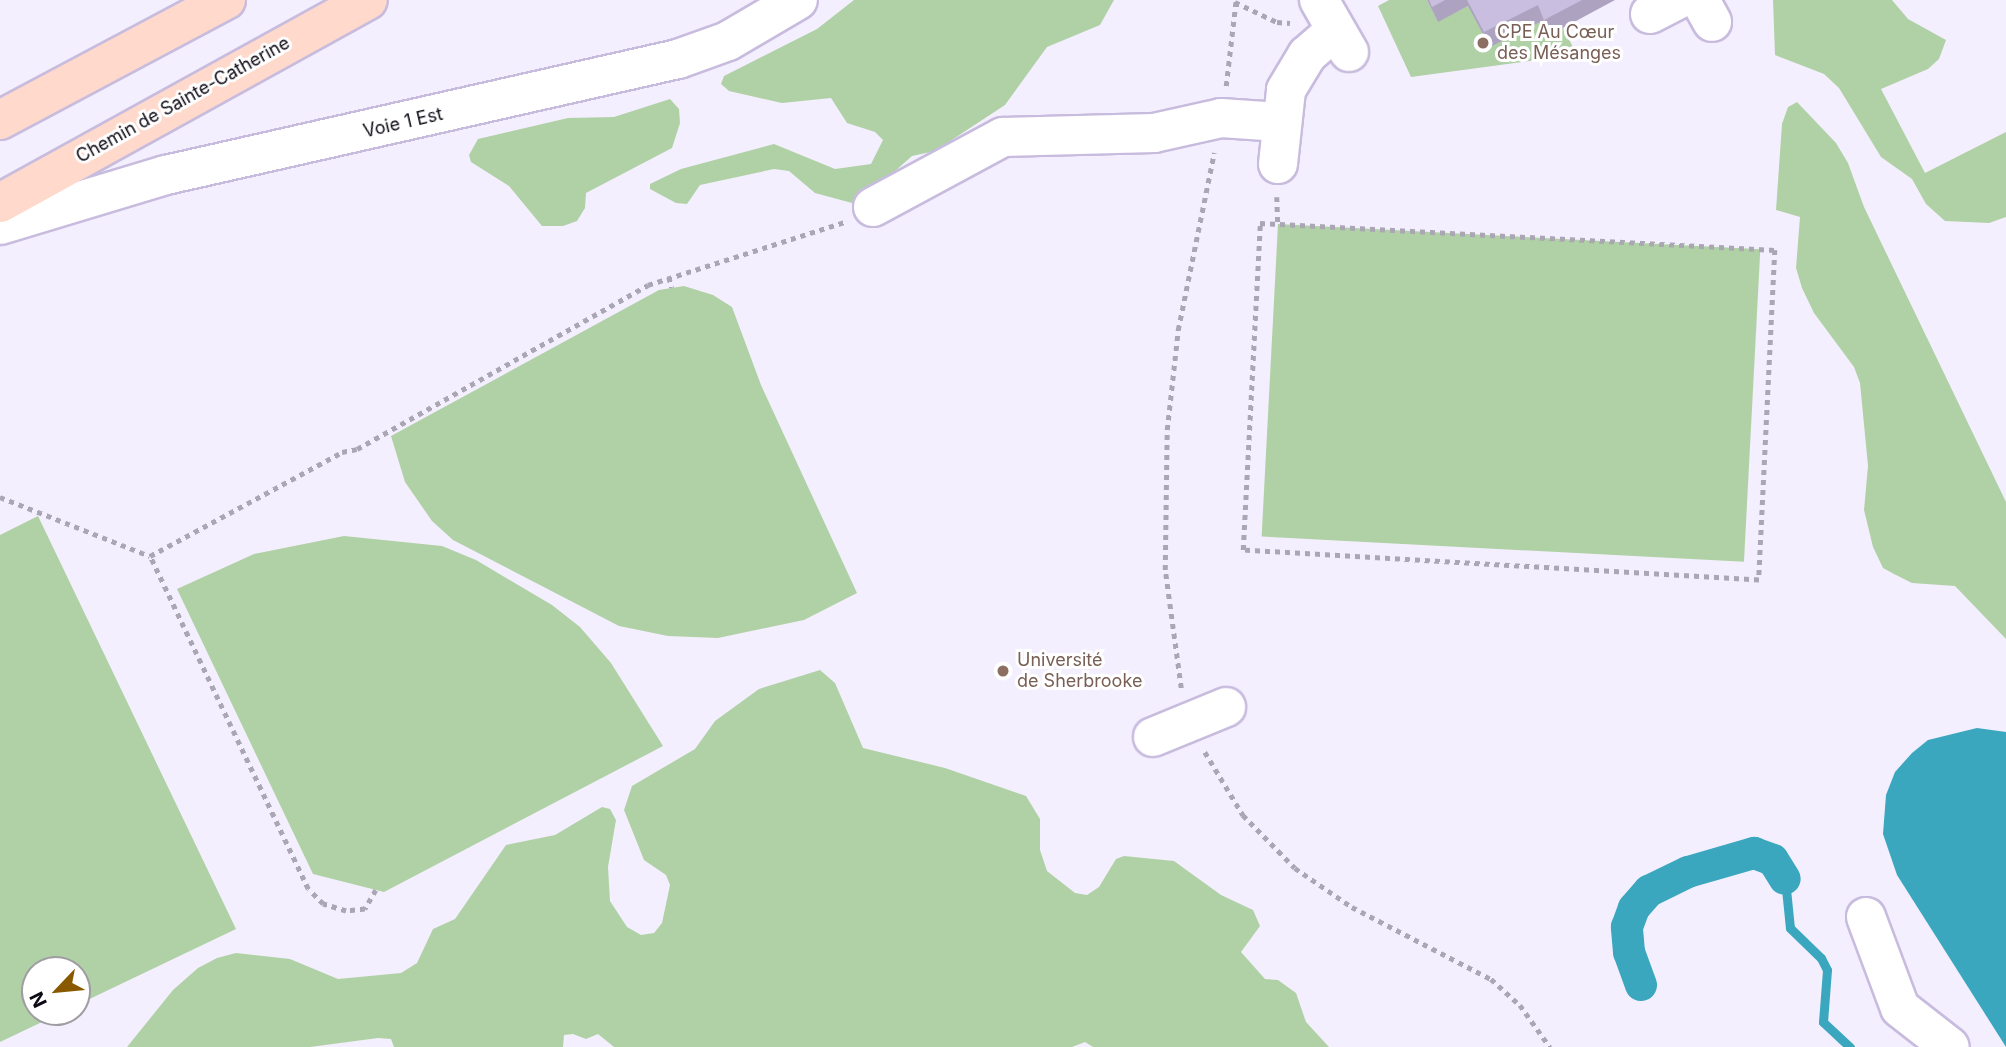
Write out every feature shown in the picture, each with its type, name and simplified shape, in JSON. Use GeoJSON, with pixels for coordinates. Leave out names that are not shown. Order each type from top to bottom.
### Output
{"type":"FeatureCollection","features":[{"type":"Feature","properties":{"kind":"main road","name":"Chemin de Sainte-Catherine"},"geometry":{"type":"LineString","coordinates":[[0,203],[368,0]]}},
{"type":"Feature","properties":{"kind":"main road"},"geometry":{"type":"LineString","coordinates":[[0,120],[214,4]]}},
{"type":"Feature","properties":{"kind":"lane","name":"Voie 1 Est"},"geometry":{"type":"LineString","coordinates":[[0,225],[166,175],[678,59],[728,41],[798,0]]}},
{"type":"Feature","properties":{"kind":"lane"},"geometry":{"type":"LineString","coordinates":[[1278,164],[1280,122],[1292,78],[1318,42],[1325,26]]}},
{"type":"Feature","properties":{"kind":"lane"},"geometry":{"type":"LineString","coordinates":[[873,207],[1003,137],[1154,133],[1221,118],[1280,122]]}},
{"type":"Feature","properties":{"kind":"lane"},"geometry":{"type":"LineString","coordinates":[[1153,737],[1226,707]]}},
{"type":"Feature","properties":{"kind":"lane"},"geometry":{"type":"LineString","coordinates":[[1866,917],[1900,1008],[1950,1047]]}},
{"type":"Feature","properties":{"kind":"path"},"geometry":{"type":"LineString","coordinates":[[1225,93],[1236,1],[1277,22],[1325,26]]}},
{"type":"Feature","properties":{"kind":"path"},"geometry":{"type":"LineString","coordinates":[[1217,139],[1176,339],[1164,480],[1170,634],[1190,722],[1235,804],[1295,868],[1352,907],[1491,979],[1520,1005],[1550,1047]]}},
{"type":"Feature","properties":{"kind":"path"},"geometry":{"type":"LineString","coordinates":[[149,556],[341,452],[357,449],[669,277],[801,239],[873,207]]}},
{"type":"Feature","properties":{"kind":"path"},"geometry":{"type":"LineString","coordinates":[[1260,223],[1278,224],[1775,250],[1759,580],[1243,550],[1260,223]]}},
{"type":"Feature","properties":{"kind":"path"},"geometry":{"type":"LineString","coordinates":[[669,277],[672,288]]}},
{"type":"Feature","properties":{"kind":"path"},"geometry":{"type":"LineString","coordinates":[[0,497],[149,556],[308,889],[323,904],[358,912],[376,890]]}},
{"type":"Feature","properties":{"kind":"green space"},"geometry":{"type":"Polygon","coordinates":[[[854,0],[1114,0],[1100,25],[1047,47],[1005,105],[935,151],[912,156],[868,195],[852,203],[815,193],[789,171],[774,169],[700,185],[687,204],[676,203],[650,189],[650,184],[681,169],[774,144],[835,169],[871,164],[883,140],[875,132],[847,123],[831,98],[782,103],[729,91],[721,84],[724,76],[817,29],[854,0]]]}},
{"type":"Feature","properties":{"kind":"green space"},"geometry":{"type":"Polygon","coordinates":[[[1389,0],[1427,0],[1438,21],[1468,6],[1544,20],[1550,34],[1563,28],[1573,47],[1552,58],[1411,77],[1378,6],[1389,0]]]}},
{"type":"Feature","properties":{"kind":"green space"},"geometry":{"type":"Polygon","coordinates":[[[1773,0],[1892,0],[1908,19],[1946,40],[1939,59],[1928,69],[1881,89],[1925,173],[2006,132],[2006,217],[1989,223],[1945,221],[1926,204],[1912,179],[1881,157],[1839,88],[1824,74],[1775,55],[1773,0]]]}},
{"type":"Feature","properties":{"kind":"green space"},"geometry":{"type":"Polygon","coordinates":[[[670,99],[679,109],[680,123],[672,148],[586,193],[585,208],[577,221],[563,226],[542,226],[509,186],[471,162],[469,155],[478,139],[568,118],[614,117],[670,99]]]}},
{"type":"Feature","properties":{"kind":"green space"},"geometry":{"type":"Polygon","coordinates":[[[1797,102],[1836,143],[1848,163],[1864,207],[2006,502],[2006,639],[1955,586],[1912,583],[1883,568],[1873,547],[1864,510],[1868,466],[1860,383],[1854,367],[1814,313],[1802,288],[1796,268],[1800,217],[1776,210],[1782,124],[1788,107],[1797,102]]]}},
{"type":"Feature","properties":{"kind":"green space"},"geometry":{"type":"Polygon","coordinates":[[[1278,224],[1760,249],[1744,562],[1262,537],[1278,224]]]}},
{"type":"Feature","properties":{"kind":"green space"},"geometry":{"type":"Polygon","coordinates":[[[684,286],[713,295],[732,307],[761,385],[857,593],[804,620],[718,638],[668,636],[619,626],[453,540],[432,521],[405,482],[391,436],[659,290],[684,286]]]}},
{"type":"Feature","properties":{"kind":"green space"},"geometry":{"type":"Polygon","coordinates":[[[38,516],[236,929],[91,998],[91,956],[21,956],[21,1026],[34,1026],[0,1042],[0,535],[38,516]]]}},
{"type":"Feature","properties":{"kind":"green space"},"geometry":{"type":"Polygon","coordinates":[[[344,536],[442,546],[476,560],[552,605],[580,627],[611,663],[663,746],[384,892],[313,874],[177,589],[254,554],[344,536]]]}},
{"type":"Feature","properties":{"kind":"green space"},"geometry":{"type":"Polygon","coordinates":[[[820,670],[835,683],[863,748],[945,768],[1026,796],[1040,819],[1040,850],[1047,871],[1075,893],[1087,895],[1099,887],[1116,859],[1124,856],[1174,861],[1221,895],[1253,910],[1260,926],[1241,952],[1265,979],[1278,980],[1296,993],[1306,1022],[1329,1047],[1093,1047],[1085,1042],[1072,1047],[614,1047],[598,1034],[586,1039],[573,1034],[564,1035],[563,1047],[394,1047],[391,1039],[378,1038],[310,1047],[127,1047],[173,990],[198,968],[217,958],[236,953],[290,959],[338,979],[401,973],[417,963],[433,929],[455,919],[506,845],[555,835],[602,807],[610,809],[616,820],[608,867],[610,901],[627,927],[641,935],[654,933],[662,923],[670,885],[666,875],[644,860],[624,810],[632,786],[695,749],[715,721],[759,689],[820,670]]]}},
{"type":"Feature","properties":{"kind":"water"},"geometry":{"type":"Polygon","coordinates":[[[1977,728],[2006,732],[2006,1047],[1897,875],[1883,834],[1886,795],[1895,772],[1928,740],[1977,728]]]}},
{"type":"Feature","properties":{"kind":"building"},"geometry":{"type":"Polygon","coordinates":[[[1429,0],[1445,0],[1432,7],[1429,0]]]}},
{"type":"Feature","properties":{"kind":"building"},"geometry":{"type":"Polygon","coordinates":[[[1467,0],[1582,0],[1544,20],[1538,5],[1484,32],[1467,0]]]}},
{"type":"Feature","properties":{"kind":"waterway"},"geometry":{"type":"LineString","coordinates":[[1641,985],[1629,952],[1627,927],[1634,908],[1649,891],[1688,872],[1754,853],[1773,860],[1785,879]]}},
{"type":"Feature","properties":{"kind":"waterway"},"geometry":{"type":"LineString","coordinates":[[1785,879],[1790,928],[1821,958],[1827,970],[1823,1022],[1850,1047]]}},
{"type":"Feature","properties":{"kind":"place","name":"CPE Au Cœur des Mésanges"},"geometry":{"type":"Point","coordinates":[1483,43]}},
{"type":"Feature","properties":{"kind":"place","name":"Université de Sherbrooke"},"geometry":{"type":"Point","coordinates":[1003,671]}}]}
